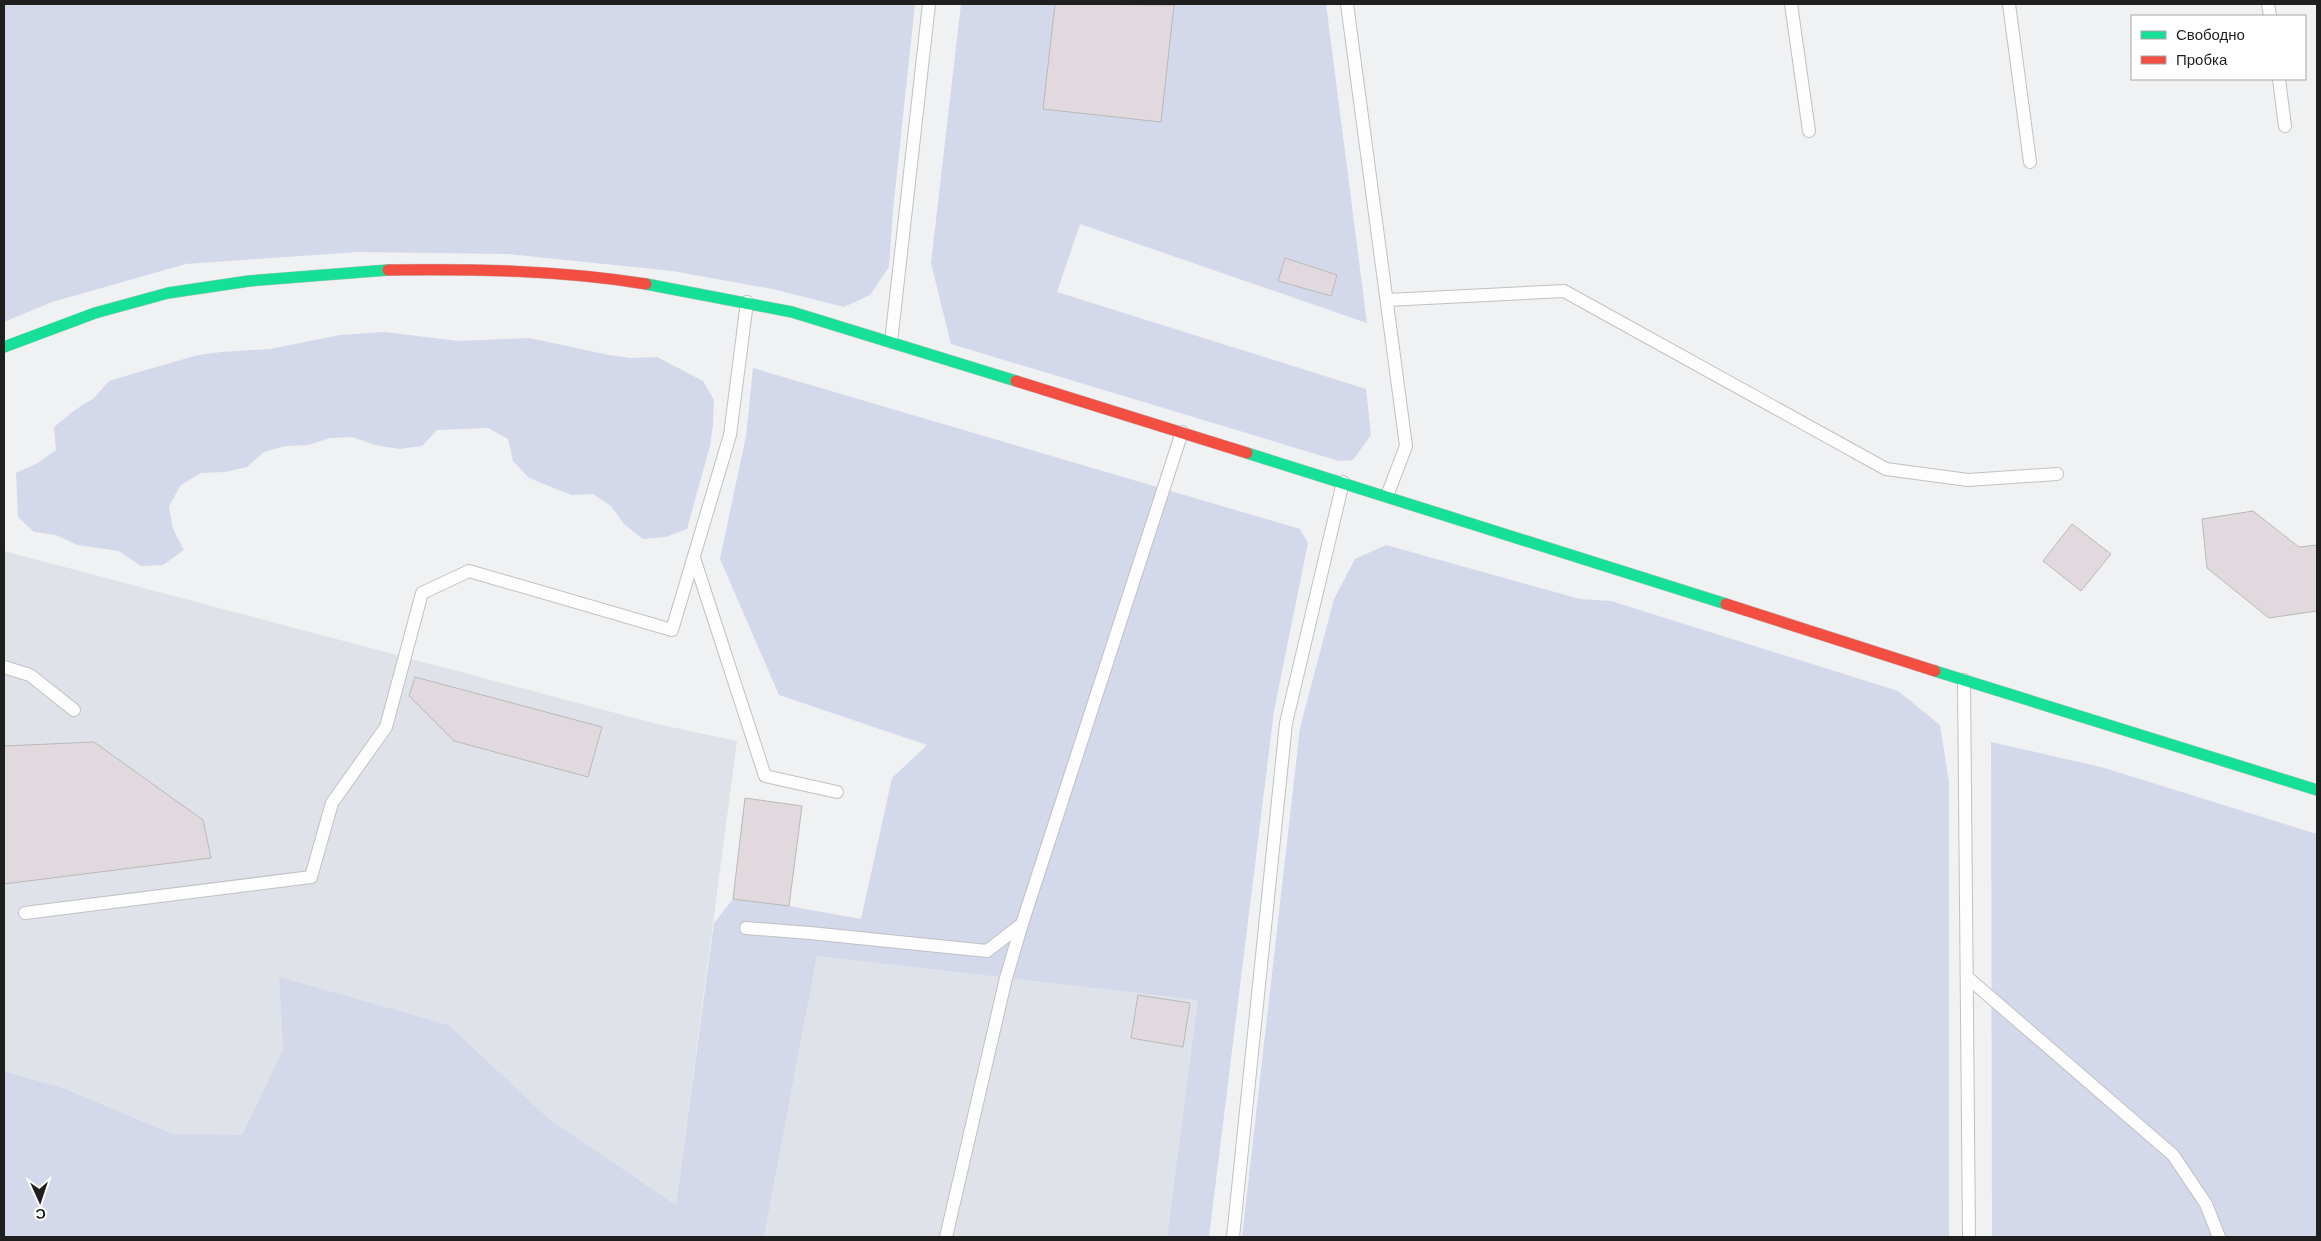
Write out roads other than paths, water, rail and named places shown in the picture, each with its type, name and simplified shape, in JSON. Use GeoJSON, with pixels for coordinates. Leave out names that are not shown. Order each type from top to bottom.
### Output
{"type":"FeatureCollection","features":[{"type":"Feature","properties":{"kind":"street"},"geometry":{"type":"LineString","coordinates":[[4,347],[95,313],[168,292],[249,281],[374,270],[486,269],[596,276],[691,290],[792,312],[891,342],[1387,496],[1964,680],[2317,790]]}},
{"type":"Feature","properties":{"kind":"lane"},"geometry":{"type":"LineString","coordinates":[[891,342],[929,4]]}},
{"type":"Feature","properties":{"kind":"lane"},"geometry":{"type":"LineString","coordinates":[[1347,4],[1406,446],[1387,496]]}},
{"type":"Feature","properties":{"kind":"lane"},"geometry":{"type":"LineString","coordinates":[[1791,4],[1808,131]]}},
{"type":"Feature","properties":{"kind":"lane"},"geometry":{"type":"LineString","coordinates":[[2009,4],[2030,162]]}},
{"type":"Feature","properties":{"kind":"lane"},"geometry":{"type":"LineString","coordinates":[[2279,80],[2285,126]]}},
{"type":"Feature","properties":{"kind":"lane"},"geometry":{"type":"LineString","coordinates":[[1387,300],[1564,291],[1886,469],[1968,480],[2057,474]]}},
{"type":"Feature","properties":{"kind":"lane"},"geometry":{"type":"LineString","coordinates":[[25,913],[311,877],[332,803],[386,727],[422,593],[469,571],[672,630],[730,435],[747,302]]}},
{"type":"Feature","properties":{"kind":"lane"},"geometry":{"type":"LineString","coordinates":[[946,1237],[1006,978],[1182,432]]}},
{"type":"Feature","properties":{"kind":"lane"},"geometry":{"type":"LineString","coordinates":[[1233,1237],[1286,724],[1342,482]]}},
{"type":"Feature","properties":{"kind":"lane"},"geometry":{"type":"LineString","coordinates":[[694,558],[765,776],[837,792]]}},
{"type":"Feature","properties":{"kind":"lane"},"geometry":{"type":"LineString","coordinates":[[4,667],[30,675],[74,710]]}},
{"type":"Feature","properties":{"kind":"lane"},"geometry":{"type":"LineString","coordinates":[[1964,680],[1969,1237]]}},
{"type":"Feature","properties":{"kind":"lane"},"geometry":{"type":"LineString","coordinates":[[746,928],[810,932],[987,951],[1022,924]]}},
{"type":"Feature","properties":{"kind":"lane"},"geometry":{"type":"LineString","coordinates":[[1966,977],[2174,1154],[2206,1204],[2218,1237]]}}]}
